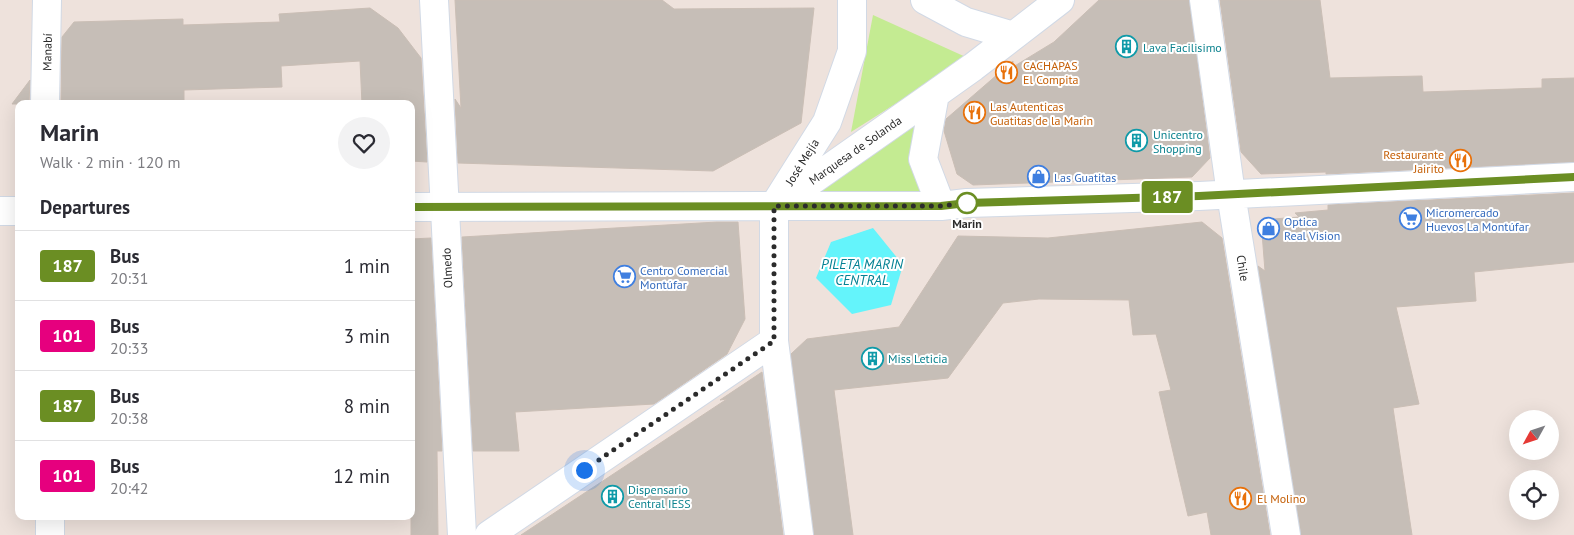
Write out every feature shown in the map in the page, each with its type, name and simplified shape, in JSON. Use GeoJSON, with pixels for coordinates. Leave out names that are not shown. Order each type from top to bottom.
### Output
{"type":"FeatureCollection","features":[{"type":"Feature","properties":{"kind":"street","name":"Manabí"},"geometry":{"type":"LineString","coordinates":[[45,100],[47,0]]}},
{"type":"Feature","properties":{"kind":"street","name":"Olmedo"},"geometry":{"type":"LineString","coordinates":[[434,0],[462,535]]}},
{"type":"Feature","properties":{"kind":"street","name":"José Mejía"},"geometry":{"type":"LineString","coordinates":[[774,206],[827,122],[852,51],[852,0]]}},
{"type":"Feature","properties":{"kind":"street"},"geometry":{"type":"LineString","coordinates":[[926,0],[966,22],[1013,36]]}},
{"type":"Feature","properties":{"kind":"street","name":"Marquesa de Solanda"},"geometry":{"type":"LineString","coordinates":[[774,206],[934,94],[1060,0]]}},
{"type":"Feature","properties":{"kind":"street","name":"Chile"},"geometry":{"type":"LineString","coordinates":[[1204,0],[1231,194],[1286,535]]}},
{"type":"Feature","properties":{"kind":"street"},"geometry":{"type":"LineString","coordinates":[[934,94],[922,159],[941,206]]}},
{"type":"Feature","properties":{"kind":"street"},"geometry":{"type":"LineString","coordinates":[[415,207],[941,206],[967,203],[1231,194],[1574,177]]}},
{"type":"Feature","properties":{"kind":"street"},"geometry":{"type":"LineString","coordinates":[[774,206],[774,341],[798,535]]}},
{"type":"Feature","properties":{"kind":"street"},"geometry":{"type":"LineString","coordinates":[[0,211],[15,211]]}},
{"type":"Feature","properties":{"kind":"street"},"geometry":{"type":"LineString","coordinates":[[489,535],[774,341]]}},
{"type":"Feature","properties":{"kind":"street"},"geometry":{"type":"LineString","coordinates":[[50,520],[50,535]]}},
{"type":"Feature","properties":{"kind":"green space"},"geometry":{"type":"Polygon","coordinates":[[[873,15],[968,58],[851,132],[873,15]]]}},
{"type":"Feature","properties":{"kind":"green space"},"geometry":{"type":"Polygon","coordinates":[[[921,119],[909,163],[922,192],[808,197],[921,119]]]}},
{"type":"Feature","properties":{"kind":"water","name":"PILETA MARIN CENTRAL"},"geometry":{"type":"Polygon","coordinates":[[[873,228],[903,265],[891,305],[852,314],[816,278],[831,242],[873,228]]]}},
{"type":"Feature","properties":{"kind":"building"},"geometry":{"type":"Polygon","coordinates":[[[455,0],[662,0],[674,9],[814,8],[801,123],[713,171],[458,163],[455,99],[461,108],[455,0]]]}},
{"type":"Feature","properties":{"kind":"building"},"geometry":{"type":"Polygon","coordinates":[[[1099,0],[1189,0],[1210,158],[1192,177],[973,185],[957,174],[944,131],[946,119],[1013,61],[1013,67],[1054,42],[1099,0]]]}},
{"type":"Feature","properties":{"kind":"building"},"geometry":{"type":"Polygon","coordinates":[[[1220,0],[1320,0],[1330,78],[1422,76],[1423,92],[1542,88],[1542,79],[1574,78],[1574,162],[1326,174],[1326,172],[1261,174],[1241,152],[1220,0]]]}},
{"type":"Feature","properties":{"kind":"building"},"geometry":{"type":"Polygon","coordinates":[[[370,8],[398,28],[421,58],[427,162],[415,161],[415,100],[362,100],[360,61],[281,66],[282,87],[184,90],[184,100],[61,100],[62,37],[74,22],[183,19],[183,25],[280,22],[279,14],[370,8]]]}},
{"type":"Feature","properties":{"kind":"building"},"geometry":{"type":"Polygon","coordinates":[[[30,80],[29,100],[15,100],[30,80]]]}},
{"type":"Feature","properties":{"kind":"building"},"geometry":{"type":"Polygon","coordinates":[[[1574,193],[1574,262],[1474,272],[1476,301],[1396,307],[1419,404],[1393,408],[1412,535],[1301,535],[1258,266],[1265,271],[1261,220],[1299,217],[1295,213],[1328,210],[1328,205],[1574,193]]]}},
{"type":"Feature","properties":{"kind":"building","name":"Centro Comercial Montúfar"},"geometry":{"type":"Polygon","coordinates":[[[738,222],[745,319],[727,354],[654,404],[515,412],[519,451],[473,451],[462,237],[738,222]]]}},
{"type":"Feature","properties":{"kind":"building"},"geometry":{"type":"Polygon","coordinates":[[[1202,222],[1222,238],[1270,535],[1211,535],[1207,512],[1188,516],[1159,392],[1171,390],[1156,334],[1133,335],[1129,300],[1039,299],[1003,303],[948,378],[834,390],[853,535],[814,535],[791,354],[807,339],[899,327],[958,236],[1048,238],[1202,222]]]}},
{"type":"Feature","properties":{"kind":"building"},"geometry":{"type":"Polygon","coordinates":[[[431,238],[442,451],[437,451],[438,535],[411,535],[411,520],[415,520],[415,239],[431,238]]]}},
{"type":"Feature","properties":{"kind":"building"},"geometry":{"type":"Polygon","coordinates":[[[762,372],[783,535],[521,535],[727,399],[720,400],[762,372]]]}},
{"type":"Feature","properties":{"kind":"bus line","name":"187"},"geometry":{"type":"LineString","coordinates":[[415,207],[941,206],[967,203],[1199,196],[1574,177]]}},
{"type":"Feature","properties":{"kind":"place","name":"Lava Facilisimo"},"geometry":{"type":"Point","coordinates":[1127,47]}},
{"type":"Feature","properties":{"kind":"place","name":"CACHAPAS El Compita"},"geometry":{"type":"Point","coordinates":[1007,72]}},
{"type":"Feature","properties":{"kind":"place","name":"Las Autenticas Guatitas de la Marin"},"geometry":{"type":"Point","coordinates":[974,113]}},
{"type":"Feature","properties":{"kind":"place","name":"Unicentro Shopping"},"geometry":{"type":"Point","coordinates":[1137,141]}},
{"type":"Feature","properties":{"kind":"place","name":"Restaurante Jairito"},"geometry":{"type":"Point","coordinates":[1460,161]}},
{"type":"Feature","properties":{"kind":"place","name":"Las Guatitas"},"geometry":{"type":"Point","coordinates":[1038,177]}},
{"type":"Feature","properties":{"kind":"place","name":"Marin"},"geometry":{"type":"Point","coordinates":[967,203]}},
{"type":"Feature","properties":{"kind":"place","name":"Micromercado Huevos La Montúfar"},"geometry":{"type":"Point","coordinates":[1410,219]}},
{"type":"Feature","properties":{"kind":"place","name":"Optica Real Vision"},"geometry":{"type":"Point","coordinates":[1268,228]}},
{"type":"Feature","properties":{"kind":"place","name":"Centro Comercial Montúfar"},"geometry":{"type":"Point","coordinates":[624,277]}},
{"type":"Feature","properties":{"kind":"place","name":"Miss Leticia"},"geometry":{"type":"Point","coordinates":[872,358]}},
{"type":"Feature","properties":{"kind":"place","name":"Dispensario Central IESS"},"geometry":{"type":"Point","coordinates":[612,496]}},
{"type":"Feature","properties":{"kind":"place","name":"El Molino"},"geometry":{"type":"Point","coordinates":[1241,498]}},
{"type":"Feature","properties":{"kind":"route"},"geometry":{"type":"LineString","coordinates":[[584,470],[774,341],[774,206],[941,206],[967,203]]}}]}
